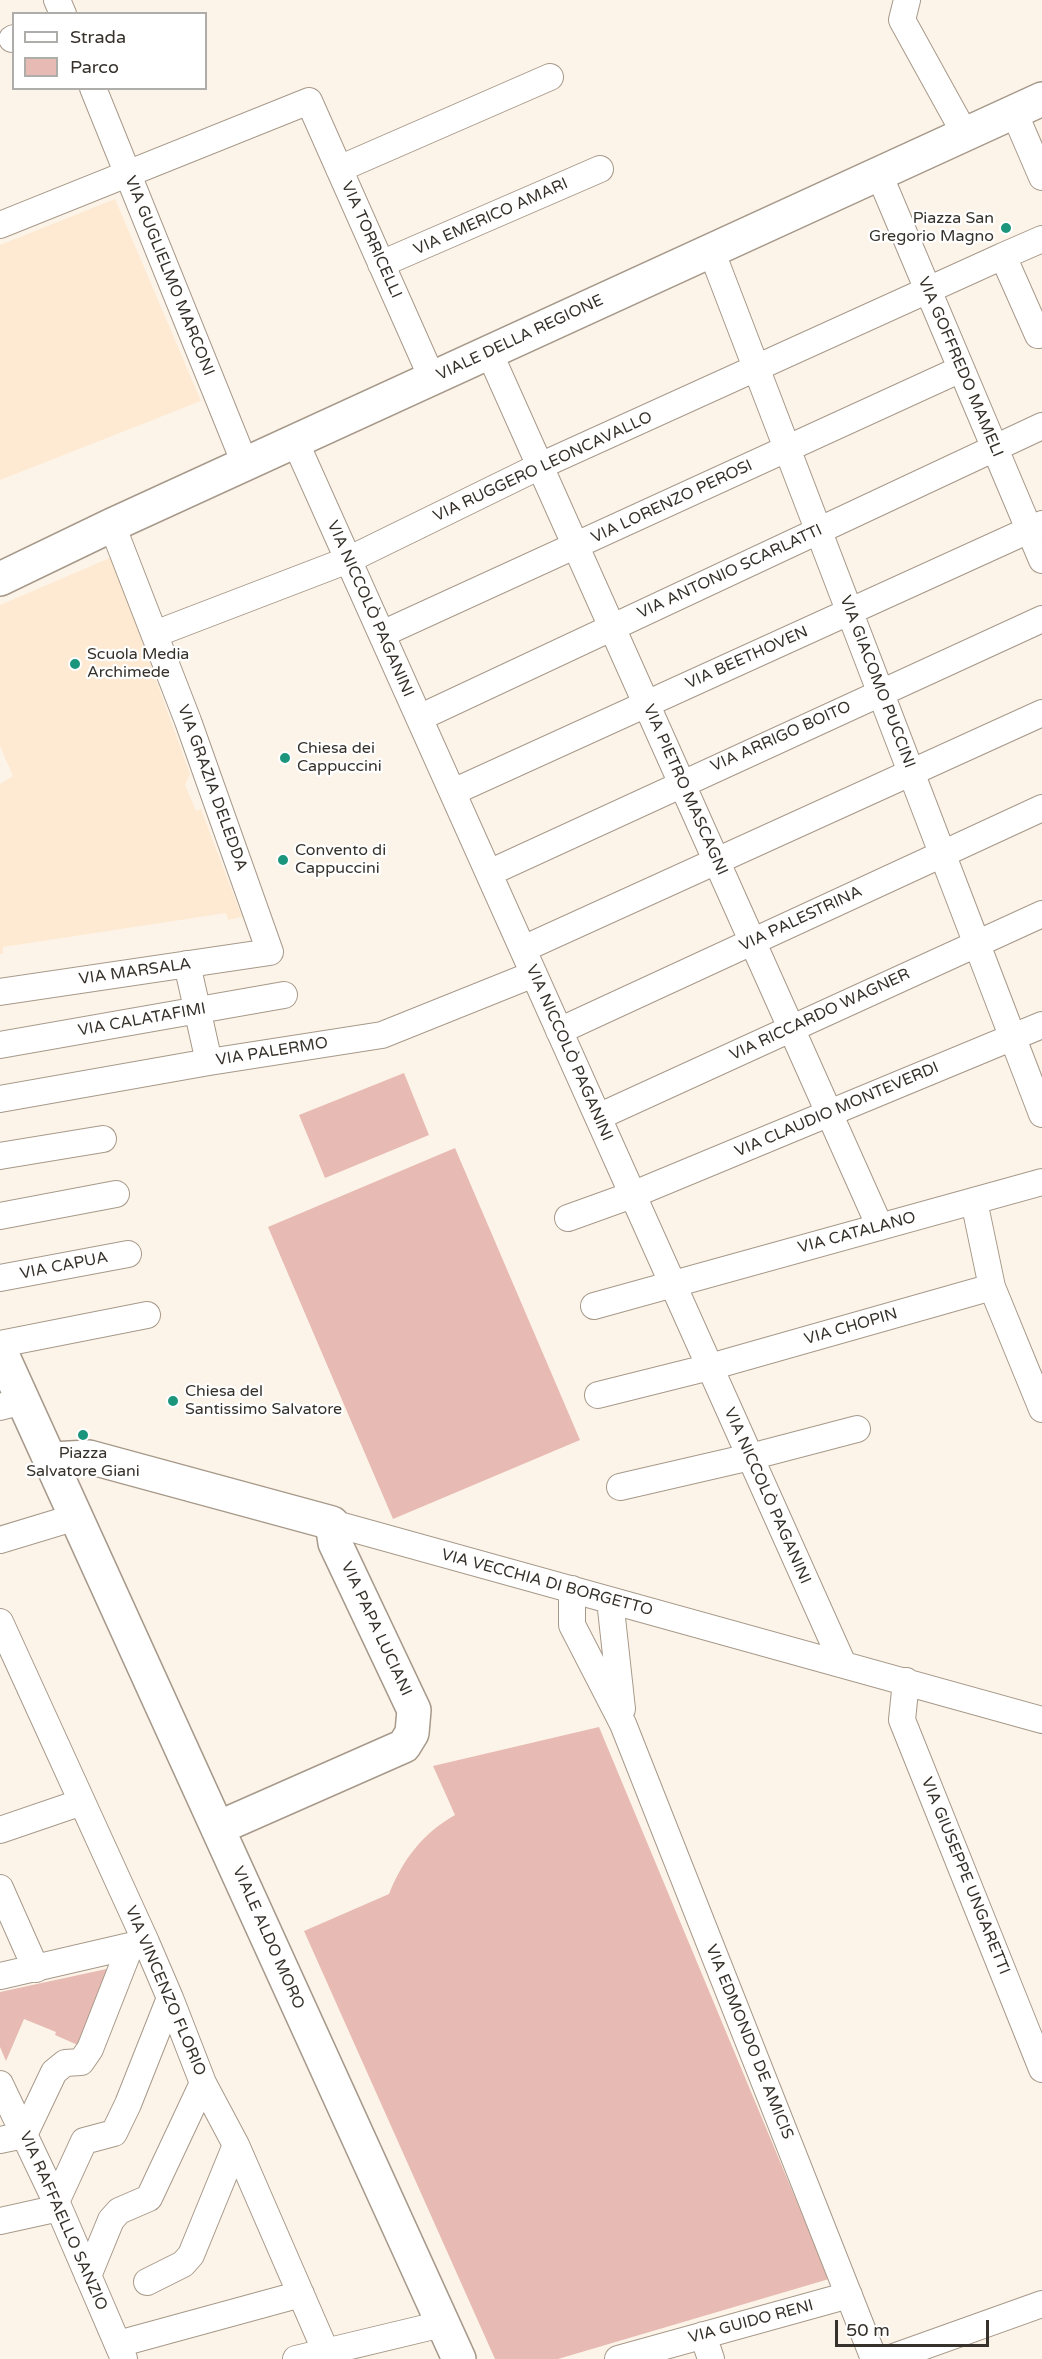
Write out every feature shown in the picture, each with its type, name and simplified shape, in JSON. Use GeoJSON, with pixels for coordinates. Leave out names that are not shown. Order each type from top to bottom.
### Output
{"type":"FeatureCollection","features":[{"type":"Feature","properties":{"kind":"main road","name":"VIALE DELLA REGIONE"},"geometry":{"type":"LineString","coordinates":[[0,579],[112,525],[1028,105]]}},
{"type":"Feature","properties":{"kind":"main road","name":"VIALE ALDO MORO"},"geometry":{"type":"LineString","coordinates":[[0,1350],[12,1404],[51,1460],[459,2359]]}},
{"type":"Feature","properties":{"kind":"main road","name":"VIA VECCHIA DI BORGETTO"},"geometry":{"type":"LineString","coordinates":[[51,1460],[89,1457],[332,1523]]}},
{"type":"Feature","properties":{"kind":"main road","name":"VIA PAPA LUCIANI"},"geometry":{"type":"LineString","coordinates":[[218,1828],[404,1746],[412,1733],[414,1710],[335,1543],[332,1523]]}},
{"type":"Feature","properties":{"kind":"street"},"geometry":{"type":"LineString","coordinates":[[905,10],[965,134]]}},
{"type":"Feature","properties":{"kind":"street"},"geometry":{"type":"LineString","coordinates":[[339,169],[550,77]]}},
{"type":"Feature","properties":{"kind":"street","name":"VIA GUGLIELMO MARCONI"},"geometry":{"type":"LineString","coordinates":[[94,90],[245,464]]}},
{"type":"Feature","properties":{"kind":"street","name":"VIA TORRICELLI"},"geometry":{"type":"LineString","coordinates":[[128,174],[309,101],[432,378]]}},
{"type":"Feature","properties":{"kind":"street"},"geometry":{"type":"LineString","coordinates":[[1028,105],[1042,177]]}},
{"type":"Feature","properties":{"kind":"street","name":"VIA EMERICO AMARI"},"geometry":{"type":"LineString","coordinates":[[381,264],[600,169]]}},
{"type":"Feature","properties":{"kind":"street"},"geometry":{"type":"LineString","coordinates":[[0,225],[128,174]]}},
{"type":"Feature","properties":{"kind":"street","name":"VIA GOFFREDO MAMELI"},"geometry":{"type":"LineString","coordinates":[[879,174],[995,448],[1036,527],[1042,560]]}},
{"type":"Feature","properties":{"kind":"street","name":"VIA RUGGERO LEONCAVALLO"},"geometry":{"type":"LineString","coordinates":[[155,634],[348,560],[540,466],[1042,239]]}},
{"type":"Feature","properties":{"kind":"street","name":"VIA GIACOMO PUCCINI"},"geometry":{"type":"LineString","coordinates":[[711,250],[1042,1114]]}},
{"type":"Feature","properties":{"kind":"street"},"geometry":{"type":"LineString","coordinates":[[1003,256],[1041,337]]}},
{"type":"Feature","properties":{"kind":"street","name":"VIA PIETRO MASCAGNI"},"geometry":{"type":"LineString","coordinates":[[489,352],[880,1227]]}},
{"type":"Feature","properties":{"kind":"street","name":"VIA LORENZO PEROSI"},"geometry":{"type":"LineString","coordinates":[[382,634],[961,369]]}},
{"type":"Feature","properties":{"kind":"street","name":"VIA ANTONIO SCARLATTI"},"geometry":{"type":"LineString","coordinates":[[419,718],[1042,426]]}},
{"type":"Feature","properties":{"kind":"street","name":"VIA NICCOLÒ PAGANINI"},"geometry":{"type":"LineString","coordinates":[[296,441],[843,1664]]}},
{"type":"Feature","properties":{"kind":"street","name":"VIA GRAZIA DELEDDA"},"geometry":{"type":"LineString","coordinates":[[112,525],[155,634],[270,952]]}},
{"type":"Feature","properties":{"kind":"street","name":"VIA BEETHOVEN"},"geometry":{"type":"LineString","coordinates":[[453,792],[1036,527]]}},
{"type":"Feature","properties":{"kind":"street","name":"VIA ARRIGO BOITO"},"geometry":{"type":"LineString","coordinates":[[489,873],[1042,619]]}},
{"type":"Feature","properties":{"kind":"street"},"geometry":{"type":"LineString","coordinates":[[523,949],[1042,713]]}},
{"type":"Feature","properties":{"kind":"street","name":"VIA PALESTRINA"},"geometry":{"type":"LineString","coordinates":[[559,1031],[1042,808]]}},
{"type":"Feature","properties":{"kind":"street","name":"VIA RICCARDO WAGNER"},"geometry":{"type":"LineString","coordinates":[[598,1117],[1042,914]]}},
{"type":"Feature","properties":{"kind":"street","name":"VIA MARSALA"},"geometry":{"type":"LineString","coordinates":[[0,992],[270,952]]}},
{"type":"Feature","properties":{"kind":"street"},"geometry":{"type":"LineString","coordinates":[[186,964],[209,1062]]}},
{"type":"Feature","properties":{"kind":"street","name":"VIA PALERMO"},"geometry":{"type":"LineString","coordinates":[[0,1099],[209,1062],[382,1035],[534,974]]}},
{"type":"Feature","properties":{"kind":"street","name":"VIA CALATAFIMI"},"geometry":{"type":"LineString","coordinates":[[0,1045],[284,995]]}},
{"type":"Feature","properties":{"kind":"street","name":"VIA CLAUDIO MONTEVERDI"},"geometry":{"type":"LineString","coordinates":[[568,1218],[632,1195],[1042,1025]]}},
{"type":"Feature","properties":{"kind":"street"},"geometry":{"type":"LineString","coordinates":[[0,1156],[103,1139]]}},
{"type":"Feature","properties":{"kind":"street","name":"VIA CATALANO"},"geometry":{"type":"LineString","coordinates":[[594,1306],[1042,1182]]}},
{"type":"Feature","properties":{"kind":"street"},"geometry":{"type":"LineString","coordinates":[[0,1216],[116,1194]]}},
{"type":"Feature","properties":{"kind":"street"},"geometry":{"type":"LineString","coordinates":[[974,1201],[992,1287],[1042,1409]]}},
{"type":"Feature","properties":{"kind":"street","name":"VIA CAPUA"},"geometry":{"type":"LineString","coordinates":[[0,1278],[128,1254]]}},
{"type":"Feature","properties":{"kind":"street","name":"VIA CHOPIN"},"geometry":{"type":"LineString","coordinates":[[598,1395],[710,1367],[992,1287]]}},
{"type":"Feature","properties":{"kind":"street"},"geometry":{"type":"LineString","coordinates":[[0,1344],[147,1315]]}},
{"type":"Feature","properties":{"kind":"street"},"geometry":{"type":"LineString","coordinates":[[620,1487],[857,1429]]}},
{"type":"Feature","properties":{"kind":"street"},"geometry":{"type":"LineString","coordinates":[[0,1540],[76,1517]]}},
{"type":"Feature","properties":{"kind":"street","name":"VIA VECCHIA DI BORGETTO"},"geometry":{"type":"LineString","coordinates":[[332,1523],[1042,1720]]}},
{"type":"Feature","properties":{"kind":"street"},"geometry":{"type":"LineString","coordinates":[[572,1589],[572,1625],[623,1724]]}},
{"type":"Feature","properties":{"kind":"street"},"geometry":{"type":"LineString","coordinates":[[610,1600],[623,1724]]}},
{"type":"Feature","properties":{"kind":"street","name":"VIA VINCENZO FLORIO"},"geometry":{"type":"LineString","coordinates":[[0,1622],[82,1802],[138,1945],[170,1998],[203,2083],[236,2145],[328,2355]]}},
{"type":"Feature","properties":{"kind":"street","name":"VIA GIUSEPPE UNGARETTI"},"geometry":{"type":"LineString","coordinates":[[906,1681],[902,1720],[1042,2068]]}},
{"type":"Feature","properties":{"kind":"street","name":"VIA EDMONDO DE AMICIS"},"geometry":{"type":"LineString","coordinates":[[623,1724],[874,2359]]}},
{"type":"Feature","properties":{"kind":"street"},"geometry":{"type":"LineString","coordinates":[[0,1830],[82,1802]]}},
{"type":"Feature","properties":{"kind":"street"},"geometry":{"type":"LineString","coordinates":[[0,1888],[36,1969]]}},
{"type":"Feature","properties":{"kind":"street"},"geometry":{"type":"LineString","coordinates":[[0,1976],[138,1945]]}},
{"type":"Feature","properties":{"kind":"street"},"geometry":{"type":"LineString","coordinates":[[12,2138],[54,2072],[65,2063],[81,2062],[90,2049],[138,1945]]}},
{"type":"Feature","properties":{"kind":"street"},"geometry":{"type":"LineString","coordinates":[[0,2221],[58,2205],[84,2141],[114,2133],[128,2104],[170,1998]]}},
{"type":"Feature","properties":{"kind":"street"},"geometry":{"type":"LineString","coordinates":[[88,2276],[111,2220],[118,2211],[149,2198],[203,2083]]}},
{"type":"Feature","properties":{"kind":"street","name":"VIA RAFFAELLO SANZIO"},"geometry":{"type":"LineString","coordinates":[[0,2084],[12,2138],[58,2205],[121,2351]]}},
{"type":"Feature","properties":{"kind":"street"},"geometry":{"type":"LineString","coordinates":[[147,2282],[183,2264],[191,2255],[236,2145]]}},
{"type":"Feature","properties":{"kind":"street"},"geometry":{"type":"LineString","coordinates":[[121,2351],[301,2294]]}},
{"type":"Feature","properties":{"kind":"street","name":"VIA GUIDO RENI"},"geometry":{"type":"LineString","coordinates":[[618,2359],[849,2295]]}},
{"type":"Feature","properties":{"kind":"street"},"geometry":{"type":"LineString","coordinates":[[888,2359],[1042,2304]]}},
{"type":"Feature","properties":{"kind":"street"},"geometry":{"type":"LineString","coordinates":[[296,2359],[328,2355],[442,2324]]}},
{"type":"Feature","properties":{"kind":"street"},"geometry":{"type":"LineString","coordinates":[[703,2335],[711,2359]]}},
{"type":"Feature","properties":{"kind":"shaded area"},"geometry":{"type":"Polygon","coordinates":[[[115,199],[201,401],[0,480],[0,245],[115,199]]]}},
{"type":"Feature","properties":{"kind":"shaded area"},"geometry":{"type":"Polygon","coordinates":[[[112,557],[190,774],[185,785],[196,811],[201,809],[242,917],[228,920],[226,913],[3,947],[3,954],[0,954],[0,784],[13,776],[0,746],[0,605],[112,557]]]}},
{"type":"Feature","properties":{"kind":"green space"},"geometry":{"type":"Polygon","coordinates":[[[404,1073],[429,1135],[325,1178],[299,1115],[404,1073]]]}},
{"type":"Feature","properties":{"kind":"green space"},"geometry":{"type":"Polygon","coordinates":[[[455,1148],[580,1440],[393,1519],[268,1227],[455,1148]]]}},
{"type":"Feature","properties":{"kind":"green space"},"geometry":{"type":"Polygon","coordinates":[[[599,1727],[829,2279],[558,2359],[495,2359],[304,1931],[389,1894],[401,1869],[415,1848],[433,1830],[455,1815],[433,1766],[599,1727]]]}},
{"type":"Feature","properties":{"kind":"green space"},"geometry":{"type":"Polygon","coordinates":[[[111,1968],[80,2046],[55,2035],[56,2032],[24,2019],[6,2061],[0,2047],[0,1992],[111,1968]]]}},
{"type":"Feature","properties":{"kind":"place","name":"Piazza San Gregorio Magno"},"geometry":{"type":"Point","coordinates":[1006,228]}},
{"type":"Feature","properties":{"kind":"place","name":"Scuola Media Archimede"},"geometry":{"type":"Point","coordinates":[75,664]}},
{"type":"Feature","properties":{"kind":"place","name":"Chiesa dei Cappuccini"},"geometry":{"type":"Point","coordinates":[285,758]}},
{"type":"Feature","properties":{"kind":"place","name":"Convento di Cappuccini"},"geometry":{"type":"Point","coordinates":[283,860]}},
{"type":"Feature","properties":{"kind":"place","name":"Chiesa del Santissimo Salvatore"},"geometry":{"type":"Point","coordinates":[173,1401]}},
{"type":"Feature","properties":{"kind":"place","name":"Piazza Salvatore Giani"},"geometry":{"type":"Point","coordinates":[83,1435]}}]}
